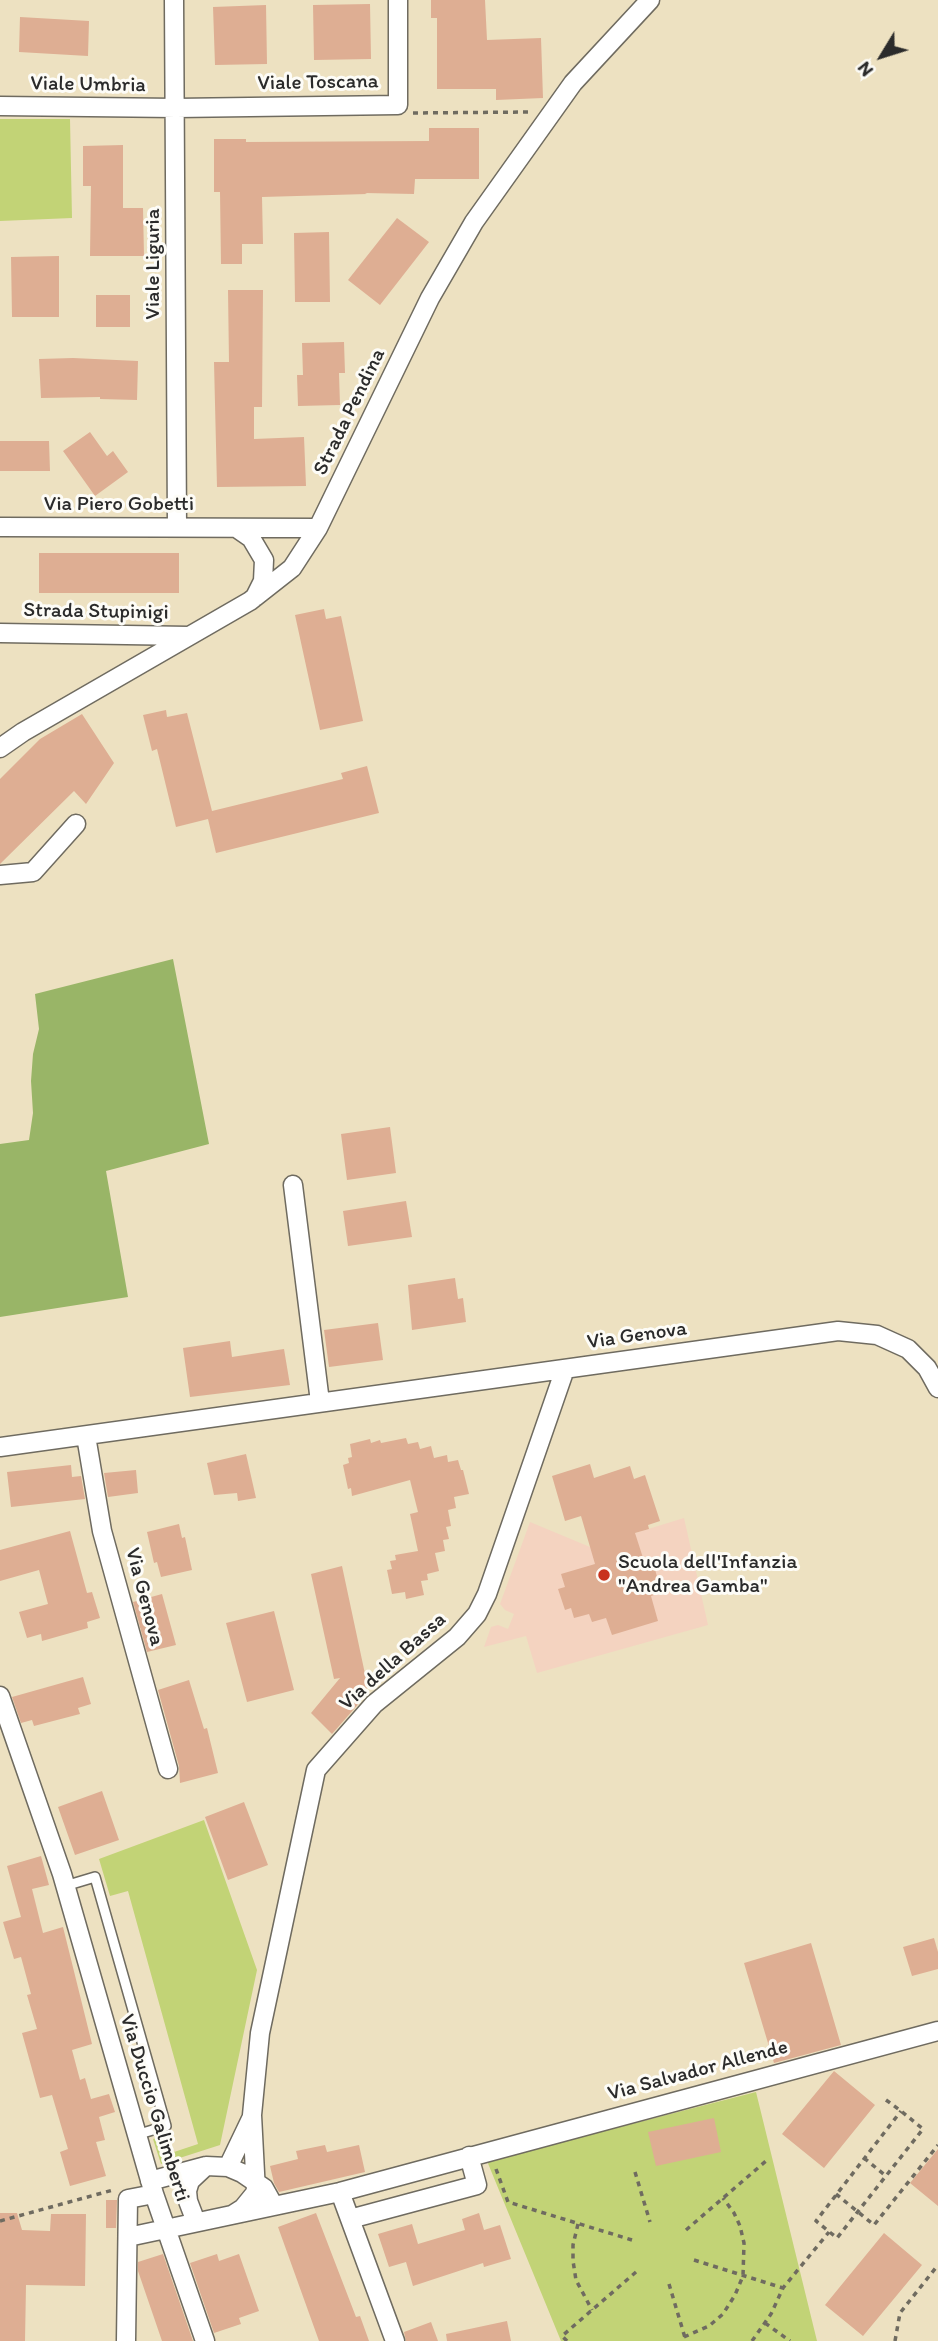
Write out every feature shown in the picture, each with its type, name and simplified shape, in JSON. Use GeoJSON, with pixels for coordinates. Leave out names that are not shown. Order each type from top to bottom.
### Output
{"type":"FeatureCollection","features":[{"type":"Feature","properties":{"kind":"street","name":"Viale Liguria"},"geometry":{"type":"LineString","coordinates":[[174,0],[177,527]]}},
{"type":"Feature","properties":{"kind":"street","name":"Viale Toscana"},"geometry":{"type":"LineString","coordinates":[[176,108],[398,105],[398,0]]}},
{"type":"Feature","properties":{"kind":"street","name":"Strada Pendina"},"geometry":{"type":"LineString","coordinates":[[0,748],[254,598],[292,568],[318,528],[430,298],[474,222],[585,68],[650,0]]}},
{"type":"Feature","properties":{"kind":"street","name":"Viale Umbria"},"geometry":{"type":"LineString","coordinates":[[0,106],[176,108]]}},
{"type":"Feature","properties":{"kind":"street","name":"Via Piero Gobetti"},"geometry":{"type":"LineString","coordinates":[[0,527],[318,528]]}},
{"type":"Feature","properties":{"kind":"street"},"geometry":{"type":"LineString","coordinates":[[238,529],[251,538],[264,559],[263,581],[254,598]]}},
{"type":"Feature","properties":{"kind":"street","name":"Strada Stupinigi"},"geometry":{"type":"LineString","coordinates":[[0,633],[191,636]]}},
{"type":"Feature","properties":{"kind":"street"},"geometry":{"type":"LineString","coordinates":[[0,875],[33,872],[76,824]]}},
{"type":"Feature","properties":{"kind":"street"},"geometry":{"type":"LineString","coordinates":[[293,1185],[320,1402]]}},
{"type":"Feature","properties":{"kind":"street","name":"Via Genova"},"geometry":{"type":"LineString","coordinates":[[0,1447],[829,1332],[877,1335],[908,1349],[927,1368],[938,1388]]}},
{"type":"Feature","properties":{"kind":"street","name":"Via della Bassa"},"geometry":{"type":"LineString","coordinates":[[257,2182],[252,2115],[260,2033],[316,1770],[374,1704],[457,1637],[477,1614],[487,1594],[565,1368]]}},
{"type":"Feature","properties":{"kind":"street","name":"Via Genova"},"geometry":{"type":"LineString","coordinates":[[86,1436],[102,1531],[167,1769]]}},
{"type":"Feature","properties":{"kind":"street"},"geometry":{"type":"LineString","coordinates":[[0,1696],[65,1886]]}},
{"type":"Feature","properties":{"kind":"street","name":"Via Duccio Galimberti"},"geometry":{"type":"LineString","coordinates":[[65,1886],[136,2135],[205,2341]]}},
{"type":"Feature","properties":{"kind":"street","name":"Via Salvador Allende"},"geometry":{"type":"LineString","coordinates":[[232,2215],[340,2192],[938,2031]]}},
{"type":"Feature","properties":{"kind":"street","name":"Via della Bassa"},"geometry":{"type":"LineString","coordinates":[[228,2167],[252,2115]]}},
{"type":"Feature","properties":{"kind":"street"},"geometry":{"type":"LineString","coordinates":[[350,2219],[477,2185],[479,2153]]}},
{"type":"Feature","properties":{"kind":"street"},"geometry":{"type":"LineString","coordinates":[[196,2222],[187,2191],[195,2175],[206,2166]]}},
{"type":"Feature","properties":{"kind":"street"},"geometry":{"type":"LineString","coordinates":[[127,2341],[128,2199],[206,2166],[228,2167],[257,2182],[270,2196],[274,2206]]}},
{"type":"Feature","properties":{"kind":"street"},"geometry":{"type":"LineString","coordinates":[[128,2237],[232,2215],[251,2200],[256,2192],[257,2182]]}},
{"type":"Feature","properties":{"kind":"street"},"geometry":{"type":"LineString","coordinates":[[340,2192],[395,2341]]}},
{"type":"Feature","properties":{"kind":"lane"},"geometry":{"type":"LineString","coordinates":[[65,1886],[95,1877],[99,1890],[166,2126],[136,2135]]}},
{"type":"Feature","properties":{"kind":"path"},"geometry":{"type":"LineString","coordinates":[[398,105],[412,113],[551,112]]}},
{"type":"Feature","properties":{"kind":"path"},"geometry":{"type":"LineString","coordinates":[[886,2100],[901,2111],[923,2129],[837,2238],[816,2221],[901,2111]]}},
{"type":"Feature","properties":{"kind":"path"},"geometry":{"type":"LineString","coordinates":[[836,2194],[874,2225],[938,2145]]}},
{"type":"Feature","properties":{"kind":"path"},"geometry":{"type":"LineString","coordinates":[[479,2153],[508,2202],[632,2241]]}},
{"type":"Feature","properties":{"kind":"path"},"geometry":{"type":"LineString","coordinates":[[864,2158],[886,2176]]}},
{"type":"Feature","properties":{"kind":"path"},"geometry":{"type":"LineString","coordinates":[[686,2230],[766,2161]]}},
{"type":"Feature","properties":{"kind":"path"},"geometry":{"type":"LineString","coordinates":[[635,2172],[650,2222]]}},
{"type":"Feature","properties":{"kind":"path"},"geometry":{"type":"LineString","coordinates":[[0,2221],[113,2190]]}},
{"type":"Feature","properties":{"kind":"path"},"geometry":{"type":"LineString","coordinates":[[669,2284],[685,2339],[709,2326],[723,2314],[735,2295],[743,2276],[744,2244],[740,2226],[723,2198]]}},
{"type":"Feature","properties":{"kind":"path"},"geometry":{"type":"LineString","coordinates":[[578,2224],[573,2245],[576,2280],[592,2310]]}},
{"type":"Feature","properties":{"kind":"path"},"geometry":{"type":"LineString","coordinates":[[752,2341],[765,2323],[783,2288],[829,2232]]}},
{"type":"Feature","properties":{"kind":"path"},"geometry":{"type":"LineString","coordinates":[[694,2260],[783,2288]]}},
{"type":"Feature","properties":{"kind":"path"},"geometry":{"type":"LineString","coordinates":[[895,2341],[900,2313],[938,2265]]}},
{"type":"Feature","properties":{"kind":"path"},"geometry":{"type":"LineString","coordinates":[[567,2341],[562,2336],[636,2272]]}},
{"type":"Feature","properties":{"kind":"path"},"geometry":{"type":"LineString","coordinates":[[765,2323],[790,2341]]}},
{"type":"Feature","properties":{"kind":"shaded area","name":"Scuola dell'Infanzia \"Andrea Gamba\""},"geometry":{"type":"Polygon","coordinates":[[[684,1518],[708,1625],[537,1673],[526,1636],[484,1647],[491,1627],[498,1625],[508,1629],[514,1614],[500,1604],[530,1522],[590,1547],[684,1518]]]}},
{"type":"Feature","properties":{"kind":"green space"},"geometry":{"type":"Polygon","coordinates":[[[0,119],[70,119],[72,218],[0,221],[0,119]]]}},
{"type":"Feature","properties":{"kind":"green space"},"geometry":{"type":"Polygon","coordinates":[[[173,959],[209,1144],[106,1171],[128,1297],[0,1317],[0,1144],[29,1140],[33,1113],[33,1054],[39,1029],[35,994],[173,959]]]}},
{"type":"Feature","properties":{"kind":"green space"},"geometry":{"type":"Polygon","coordinates":[[[204,1820],[257,1970],[220,2145],[161,2164],[153,2139],[159,2137],[165,2155],[198,2144],[128,1891],[110,1896],[99,1859],[204,1820]]]}},
{"type":"Feature","properties":{"kind":"green space"},"geometry":{"type":"Polygon","coordinates":[[[756,2092],[817,2341],[561,2341],[487,2161],[756,2092]]]}},
{"type":"Feature","properties":{"kind":"building"},"geometry":{"type":"Polygon","coordinates":[[[431,0],[485,0],[487,40],[541,38],[543,98],[496,100],[496,89],[437,89],[437,18],[431,18],[431,0]]]}},
{"type":"Feature","properties":{"kind":"building"},"geometry":{"type":"Polygon","coordinates":[[[370,4],[371,59],[314,60],[313,5],[370,4]]]}},
{"type":"Feature","properties":{"kind":"building"},"geometry":{"type":"Polygon","coordinates":[[[266,5],[267,64],[215,65],[213,7],[266,5]]]}},
{"type":"Feature","properties":{"kind":"building"},"geometry":{"type":"Polygon","coordinates":[[[20,17],[89,21],[88,56],[19,52],[20,17]]]}},
{"type":"Feature","properties":{"kind":"building"},"geometry":{"type":"Polygon","coordinates":[[[429,128],[479,128],[479,179],[415,179],[414,194],[262,197],[263,244],[242,244],[242,264],[221,264],[220,192],[214,192],[214,139],[246,139],[246,142],[429,141],[429,128]]]}},
{"type":"Feature","properties":{"kind":"building"},"geometry":{"type":"Polygon","coordinates":[[[123,145],[123,208],[143,208],[144,256],[90,256],[91,186],[83,186],[83,146],[123,145]]]}},
{"type":"Feature","properties":{"kind":"building"},"geometry":{"type":"Polygon","coordinates":[[[397,218],[429,242],[380,305],[348,280],[397,218]]]}},
{"type":"Feature","properties":{"kind":"building"},"geometry":{"type":"Polygon","coordinates":[[[329,232],[330,302],[295,302],[294,233],[329,232]]]}},
{"type":"Feature","properties":{"kind":"building"},"geometry":{"type":"Polygon","coordinates":[[[59,256],[59,317],[12,317],[11,257],[59,256]]]}},
{"type":"Feature","properties":{"kind":"building"},"geometry":{"type":"Polygon","coordinates":[[[228,290],[263,290],[262,407],[254,407],[254,439],[304,437],[306,486],[217,487],[214,362],[229,362],[228,290]]]}},
{"type":"Feature","properties":{"kind":"building"},"geometry":{"type":"Polygon","coordinates":[[[96,295],[130,295],[130,327],[96,327],[96,295]]]}},
{"type":"Feature","properties":{"kind":"building"},"geometry":{"type":"Polygon","coordinates":[[[344,342],[345,373],[339,373],[340,405],[298,406],[297,375],[303,375],[302,343],[344,342]]]}},
{"type":"Feature","properties":{"kind":"building"},"geometry":{"type":"Polygon","coordinates":[[[39,359],[138,361],[137,400],[100,397],[41,398],[39,359]]]}},
{"type":"Feature","properties":{"kind":"building"},"geometry":{"type":"Polygon","coordinates":[[[90,432],[107,456],[113,451],[128,472],[95,496],[63,451],[90,432]]]}},
{"type":"Feature","properties":{"kind":"building"},"geometry":{"type":"Polygon","coordinates":[[[0,441],[49,441],[50,471],[0,471],[0,441]]]}},
{"type":"Feature","properties":{"kind":"building"},"geometry":{"type":"Polygon","coordinates":[[[39,553],[179,553],[179,593],[39,593],[39,553]]]}},
{"type":"Feature","properties":{"kind":"building"},"geometry":{"type":"Polygon","coordinates":[[[324,609],[326,619],[341,616],[363,721],[320,730],[295,615],[324,609]]]}},
{"type":"Feature","properties":{"kind":"building"},"geometry":{"type":"Polygon","coordinates":[[[166,710],[167,717],[187,713],[212,811],[343,779],[341,773],[367,766],[379,813],[216,853],[208,819],[176,827],[157,749],[152,751],[143,715],[166,710]]]}},
{"type":"Feature","properties":{"kind":"building"},"geometry":{"type":"Polygon","coordinates":[[[82,714],[114,763],[86,804],[74,791],[0,864],[0,779],[40,739],[82,714]]]}},
{"type":"Feature","properties":{"kind":"building"},"geometry":{"type":"Polygon","coordinates":[[[390,1127],[396,1173],[347,1180],[341,1134],[390,1127]]]}},
{"type":"Feature","properties":{"kind":"building"},"geometry":{"type":"Polygon","coordinates":[[[406,1201],[412,1237],[348,1246],[343,1211],[406,1201]]]}},
{"type":"Feature","properties":{"kind":"building"},"geometry":{"type":"Polygon","coordinates":[[[455,1278],[458,1299],[463,1298],[466,1322],[412,1330],[408,1285],[455,1278]]]}},
{"type":"Feature","properties":{"kind":"building"},"geometry":{"type":"Polygon","coordinates":[[[378,1323],[383,1360],[329,1367],[324,1330],[378,1323]]]}},
{"type":"Feature","properties":{"kind":"building"},"geometry":{"type":"Polygon","coordinates":[[[230,1341],[232,1357],[284,1349],[290,1385],[190,1397],[183,1348],[230,1341]]]}},
{"type":"Feature","properties":{"kind":"building"},"geometry":{"type":"Polygon","coordinates":[[[406,1438],[408,1444],[418,1442],[420,1449],[431,1446],[434,1458],[447,1455],[448,1462],[458,1460],[469,1494],[454,1497],[456,1508],[448,1510],[451,1526],[446,1527],[449,1539],[443,1540],[445,1551],[435,1553],[439,1571],[427,1574],[428,1580],[421,1581],[424,1595],[406,1599],[405,1592],[392,1594],[387,1570],[392,1569],[390,1561],[396,1560],[395,1555],[418,1551],[410,1514],[418,1512],[410,1480],[352,1496],[343,1465],[349,1463],[348,1458],[352,1457],[350,1444],[370,1439],[371,1443],[380,1440],[381,1443],[406,1438]]]}},
{"type":"Feature","properties":{"kind":"building"},"geometry":{"type":"Polygon","coordinates":[[[246,1454],[256,1498],[238,1501],[237,1493],[214,1495],[207,1463],[246,1454]]]}},
{"type":"Feature","properties":{"kind":"building"},"geometry":{"type":"Polygon","coordinates":[[[590,1464],[594,1478],[630,1466],[634,1479],[645,1475],[660,1521],[648,1525],[649,1529],[635,1533],[645,1564],[653,1562],[659,1584],[651,1586],[658,1621],[612,1635],[606,1618],[592,1622],[589,1614],[574,1618],[571,1608],[565,1610],[558,1589],[565,1587],[561,1574],[595,1564],[581,1516],[565,1521],[552,1476],[590,1464]]]}},
{"type":"Feature","properties":{"kind":"building"},"geometry":{"type":"Polygon","coordinates":[[[71,1465],[72,1477],[81,1476],[85,1499],[11,1507],[7,1472],[71,1465]]]}},
{"type":"Feature","properties":{"kind":"building"},"geometry":{"type":"Polygon","coordinates":[[[136,1470],[138,1493],[108,1497],[104,1473],[136,1470]]]}},
{"type":"Feature","properties":{"kind":"building"},"geometry":{"type":"Polygon","coordinates":[[[179,1524],[182,1538],[185,1537],[192,1570],[161,1577],[157,1562],[154,1563],[147,1532],[179,1524]]]}},
{"type":"Feature","properties":{"kind":"building"},"geometry":{"type":"Polygon","coordinates":[[[70,1531],[87,1593],[92,1592],[100,1618],[87,1622],[88,1628],[42,1641],[41,1634],[27,1638],[19,1612],[48,1604],[39,1570],[0,1581],[0,1550],[70,1531]]]}},
{"type":"Feature","properties":{"kind":"building"},"geometry":{"type":"Polygon","coordinates":[[[342,1566],[368,1688],[358,1691],[361,1701],[332,1734],[311,1713],[340,1678],[334,1679],[311,1574],[342,1566]]]}},
{"type":"Feature","properties":{"kind":"building"},"geometry":{"type":"Polygon","coordinates":[[[162,1594],[176,1645],[147,1652],[133,1602],[162,1594]]]}},
{"type":"Feature","properties":{"kind":"building"},"geometry":{"type":"Polygon","coordinates":[[[274,1611],[294,1690],[247,1702],[226,1623],[274,1611]]]}},
{"type":"Feature","properties":{"kind":"building"},"geometry":{"type":"Polygon","coordinates":[[[83,1677],[91,1704],[78,1708],[80,1714],[34,1726],[32,1720],[21,1723],[12,1697],[83,1677]]]}},
{"type":"Feature","properties":{"kind":"building"},"geometry":{"type":"Polygon","coordinates":[[[189,1680],[204,1729],[207,1728],[218,1773],[180,1783],[179,1766],[158,1690],[189,1680]]]}},
{"type":"Feature","properties":{"kind":"building"},"geometry":{"type":"Polygon","coordinates":[[[102,1791],[119,1840],[75,1855],[58,1807],[102,1791]]]}},
{"type":"Feature","properties":{"kind":"building"},"geometry":{"type":"Polygon","coordinates":[[[244,1802],[268,1865],[228,1880],[205,1817],[244,1802]]]}},
{"type":"Feature","properties":{"kind":"building"},"geometry":{"type":"Polygon","coordinates":[[[41,1856],[49,1885],[32,1889],[43,1933],[63,1927],[92,2044],[72,2050],[80,2080],[85,2078],[91,2099],[109,2094],[115,2112],[99,2117],[105,2140],[96,2142],[106,2176],[70,2186],[60,2152],[68,2149],[52,2095],[40,2098],[22,2033],[37,2029],[27,1995],[31,1994],[21,1957],[14,1959],[3,1922],[21,1917],[7,1866],[41,1856]]]}},
{"type":"Feature","properties":{"kind":"building"},"geometry":{"type":"Polygon","coordinates":[[[934,1938],[938,1952],[938,1969],[912,1976],[903,1947],[934,1938]]]}},
{"type":"Feature","properties":{"kind":"building"},"geometry":{"type":"Polygon","coordinates":[[[811,1943],[841,2045],[774,2063],[744,1963],[811,1943]]]}},
{"type":"Feature","properties":{"kind":"building"},"geometry":{"type":"Polygon","coordinates":[[[834,2071],[875,2105],[824,2168],[782,2134],[834,2071]]]}},
{"type":"Feature","properties":{"kind":"building"},"geometry":{"type":"Polygon","coordinates":[[[714,2118],[721,2152],[656,2166],[648,2132],[714,2118]]]}},
{"type":"Feature","properties":{"kind":"building"},"geometry":{"type":"Polygon","coordinates":[[[325,2145],[327,2152],[359,2145],[365,2172],[279,2192],[270,2166],[298,2159],[296,2151],[325,2145]]]}},
{"type":"Feature","properties":{"kind":"building"},"geometry":{"type":"Polygon","coordinates":[[[938,2149],[938,2206],[910,2183],[938,2149]]]}},
{"type":"Feature","properties":{"kind":"building"},"geometry":{"type":"Polygon","coordinates":[[[106,2200],[117,2200],[116,2228],[106,2228],[106,2200]]]}},
{"type":"Feature","properties":{"kind":"building"},"geometry":{"type":"Polygon","coordinates":[[[0,2213],[17,2213],[22,2230],[50,2231],[51,2214],[86,2214],[85,2286],[26,2285],[25,2341],[0,2341],[0,2213]]]}},
{"type":"Feature","properties":{"kind":"building"},"geometry":{"type":"Polygon","coordinates":[[[316,2213],[356,2317],[360,2316],[369,2341],[319,2341],[278,2227],[316,2213]]]}},
{"type":"Feature","properties":{"kind":"building"},"geometry":{"type":"Polygon","coordinates":[[[479,2213],[484,2230],[500,2225],[511,2259],[484,2267],[483,2263],[413,2286],[406,2262],[389,2267],[378,2234],[412,2224],[418,2244],[465,2230],[462,2219],[479,2213]]]}},
{"type":"Feature","properties":{"kind":"building"},"geometry":{"type":"Polygon","coordinates":[[[884,2233],[922,2265],[863,2336],[825,2305],[884,2233]]]}},
{"type":"Feature","properties":{"kind":"building"},"geometry":{"type":"Polygon","coordinates":[[[163,2254],[193,2341],[162,2341],[138,2271],[138,2262],[163,2254]]]}},
{"type":"Feature","properties":{"kind":"building"},"geometry":{"type":"Polygon","coordinates":[[[217,2254],[219,2261],[239,2254],[259,2311],[239,2318],[241,2324],[214,2333],[190,2263],[217,2254]]]}},
{"type":"Feature","properties":{"kind":"building"},"geometry":{"type":"Polygon","coordinates":[[[507,2321],[511,2341],[447,2341],[446,2334],[507,2321]]]}},
{"type":"Feature","properties":{"kind":"building"},"geometry":{"type":"Polygon","coordinates":[[[431,2322],[438,2341],[406,2341],[404,2332],[431,2322]]]}},
{"type":"Feature","properties":{"kind":"place","name":"Scuola dell'Infanzia \"Andrea Gamba\""},"geometry":{"type":"Point","coordinates":[604,1575]}}]}
